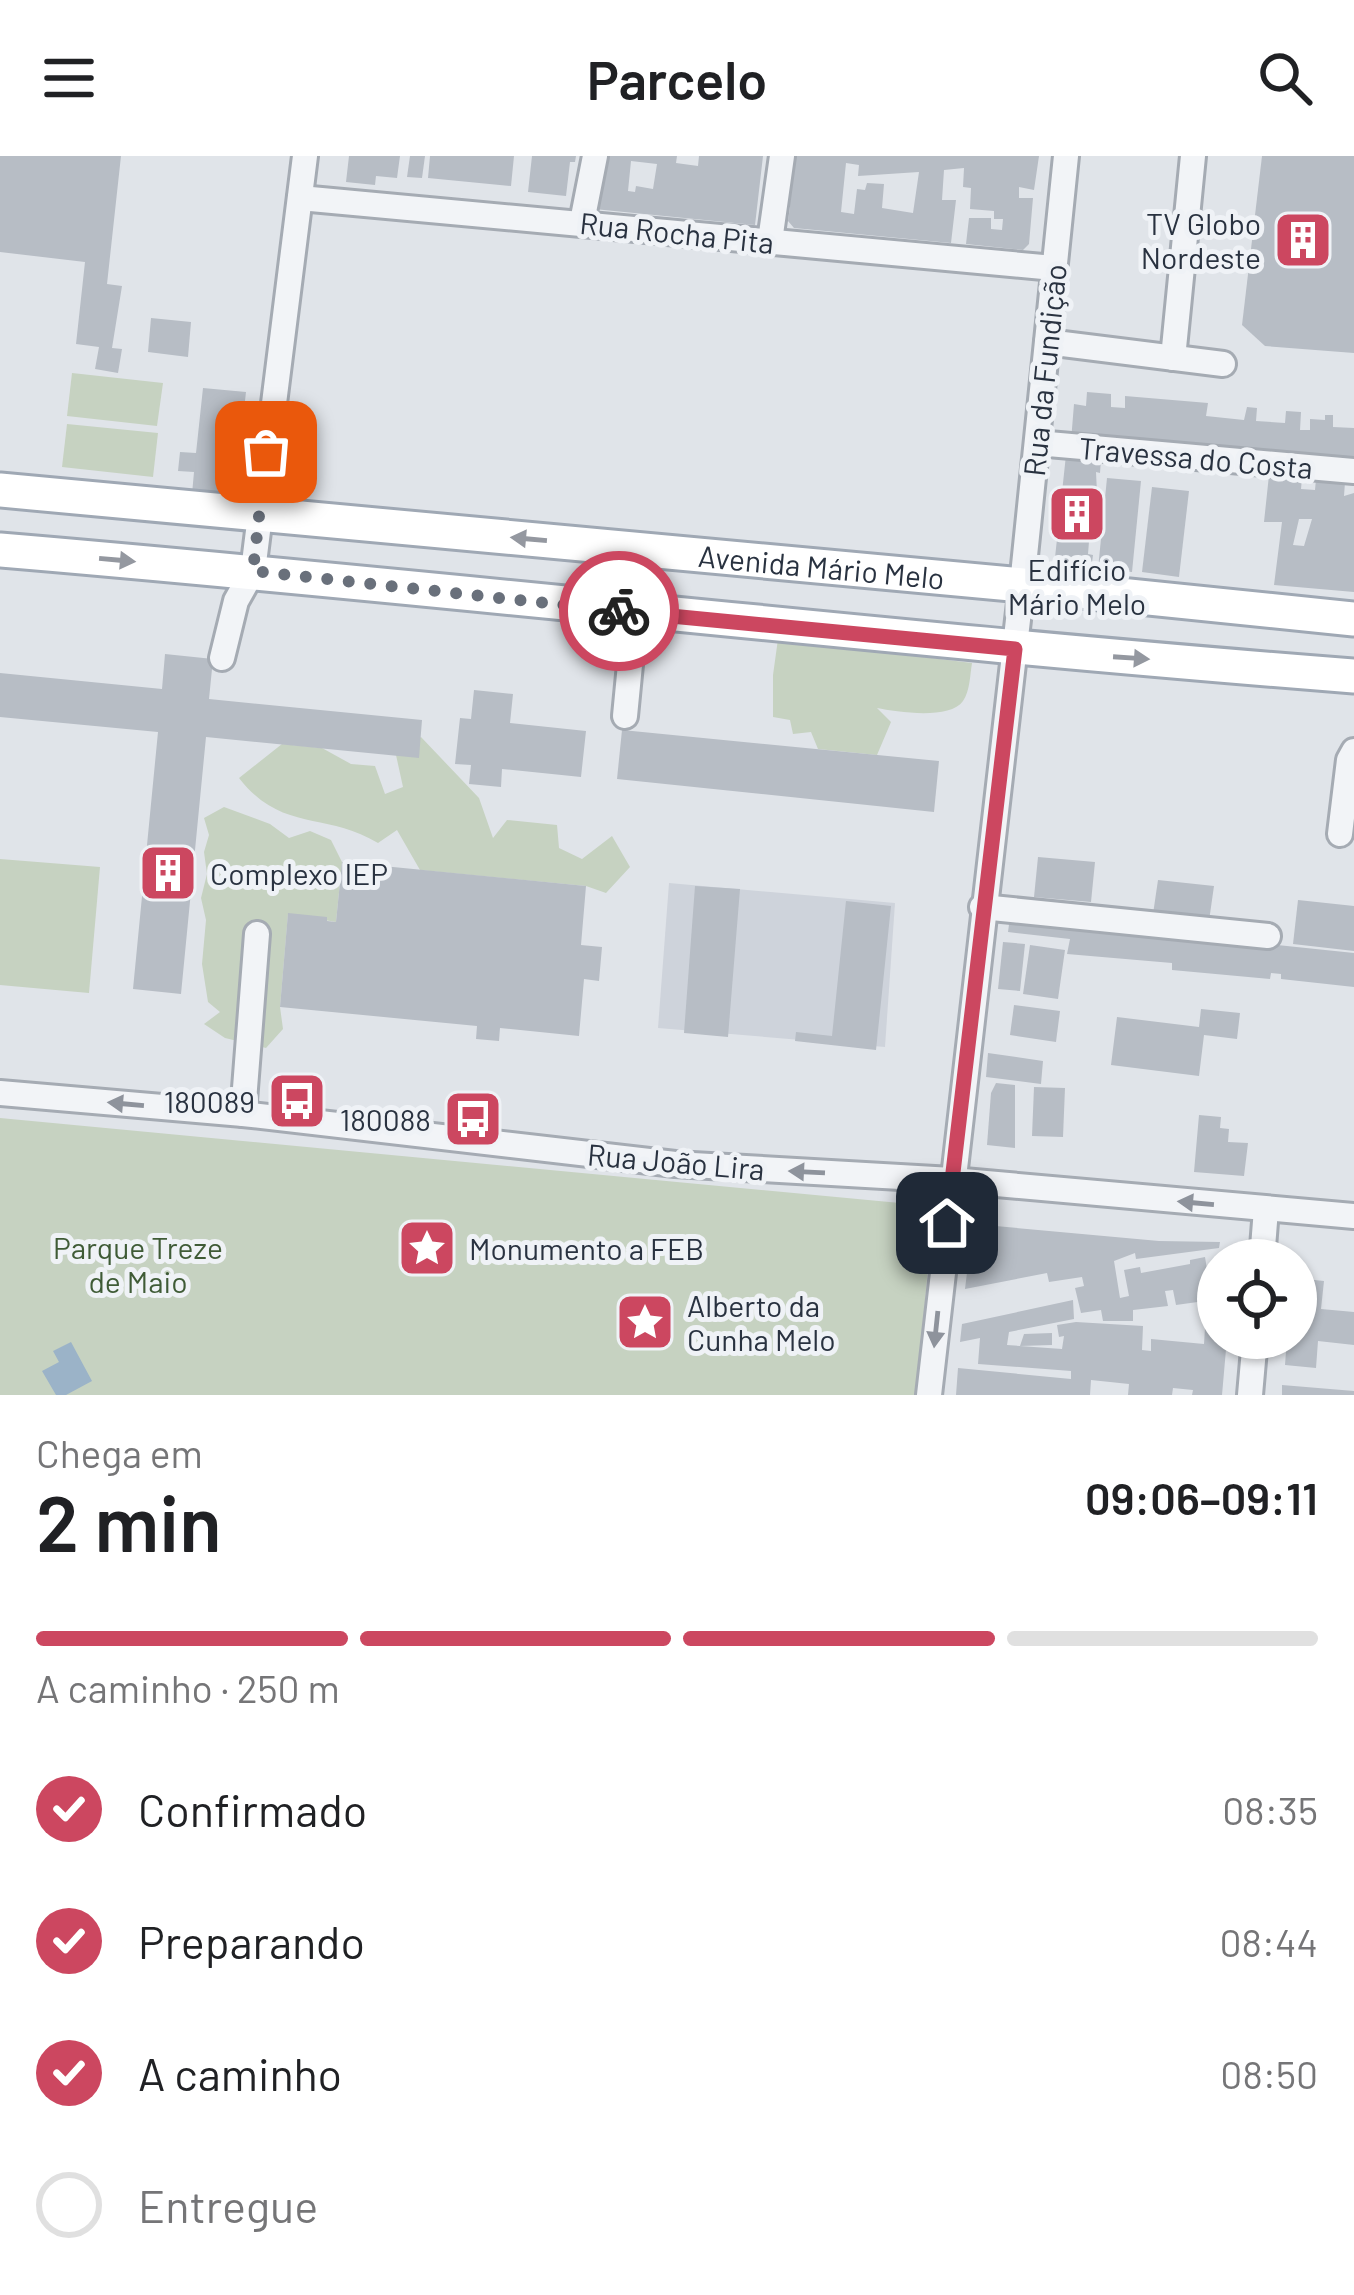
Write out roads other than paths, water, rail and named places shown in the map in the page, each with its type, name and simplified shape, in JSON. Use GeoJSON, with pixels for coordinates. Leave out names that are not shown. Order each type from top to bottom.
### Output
{"type":"FeatureCollection","features":[{"type":"Feature","properties":{"kind":"main road","name":"Avenida Mário Melo"},"geometry":{"type":"LineString","coordinates":[[0,490],[1354,619]]}},
{"type":"Feature","properties":{"kind":"main road"},"geometry":{"type":"LineString","coordinates":[[0,550],[253,571],[1015,649],[1354,676]]}},
{"type":"Feature","properties":{"kind":"street"},"geometry":{"type":"LineString","coordinates":[[222,658],[236,601],[253,571],[305,156]]}},
{"type":"Feature","properties":{"kind":"street"},"geometry":{"type":"LineString","coordinates":[[582,222],[595,156]]}},
{"type":"Feature","properties":{"kind":"street"},"geometry":{"type":"LineString","coordinates":[[770,241],[782,156]]}},
{"type":"Feature","properties":{"kind":"street","name":"Rua da Fundição"},"geometry":{"type":"LineString","coordinates":[[929,1395],[1066,156]]}},
{"type":"Feature","properties":{"kind":"street"},"geometry":{"type":"LineString","coordinates":[[1173,358],[1193,156]]}},
{"type":"Feature","properties":{"kind":"street","name":"Rua Rocha Pita"},"geometry":{"type":"LineString","coordinates":[[300,198],[1054,268]]}},
{"type":"Feature","properties":{"kind":"street"},"geometry":{"type":"LineString","coordinates":[[1047,342],[1223,364]]}},
{"type":"Feature","properties":{"kind":"street","name":"Travessa do Costa"},"geometry":{"type":"LineString","coordinates":[[1037,443],[1354,471]]}},
{"type":"Feature","properties":{"kind":"street"},"geometry":{"type":"LineString","coordinates":[[625,716],[635,613]]}},
{"type":"Feature","properties":{"kind":"street"},"geometry":{"type":"LineString","coordinates":[[1340,834],[1348,760],[1354,751]]}},
{"type":"Feature","properties":{"kind":"street"},"geometry":{"type":"LineString","coordinates":[[982,907],[1268,936]]}},
{"type":"Feature","properties":{"kind":"street"},"geometry":{"type":"LineString","coordinates":[[243,1114],[257,934]]}},
{"type":"Feature","properties":{"kind":"street","name":"Rua João Lira"},"geometry":{"type":"LineString","coordinates":[[0,1094],[243,1114],[675,1164],[952,1180],[1354,1216]]}},
{"type":"Feature","properties":{"kind":"street"},"geometry":{"type":"LineString","coordinates":[[1264,1239],[1266,1209]]}},
{"type":"Feature","properties":{"kind":"street"},"geometry":{"type":"LineString","coordinates":[[1250,1395],[1253,1359]]}},
{"type":"Feature","properties":{"kind":"water"},"geometry":{"type":"Polygon","coordinates":[[[71,1342],[92,1381],[66,1395],[56,1395],[42,1371],[59,1362],[53,1351],[71,1342]]]}},
{"type":"Feature","properties":{"kind":"place","name":"TV Globo Nordeste"},"geometry":{"type":"Point","coordinates":[1303,240]}},
{"type":"Feature","properties":{"kind":"place","name":"Edifício Mário Melo"},"geometry":{"type":"Point","coordinates":[1077,514]}},
{"type":"Feature","properties":{"kind":"place","name":"Complexo IEP"},"geometry":{"type":"Point","coordinates":[168,873]}},
{"type":"Feature","properties":{"kind":"place","name":"180089"},"geometry":{"type":"Point","coordinates":[297,1101]}},
{"type":"Feature","properties":{"kind":"place","name":"180088"},"geometry":{"type":"Point","coordinates":[473,1119]}},
{"type":"Feature","properties":{"kind":"place","name":"Monumento a FEB"},"geometry":{"type":"Point","coordinates":[427,1248]}},
{"type":"Feature","properties":{"kind":"place","name":"Alberto da Cunha Melo"},"geometry":{"type":"Point","coordinates":[645,1322]}},
{"type":"Feature","properties":{"kind":"park label","name":"Parque Treze de Maio"},"geometry":{"type":"Point","coordinates":[138,1264]}}]}
